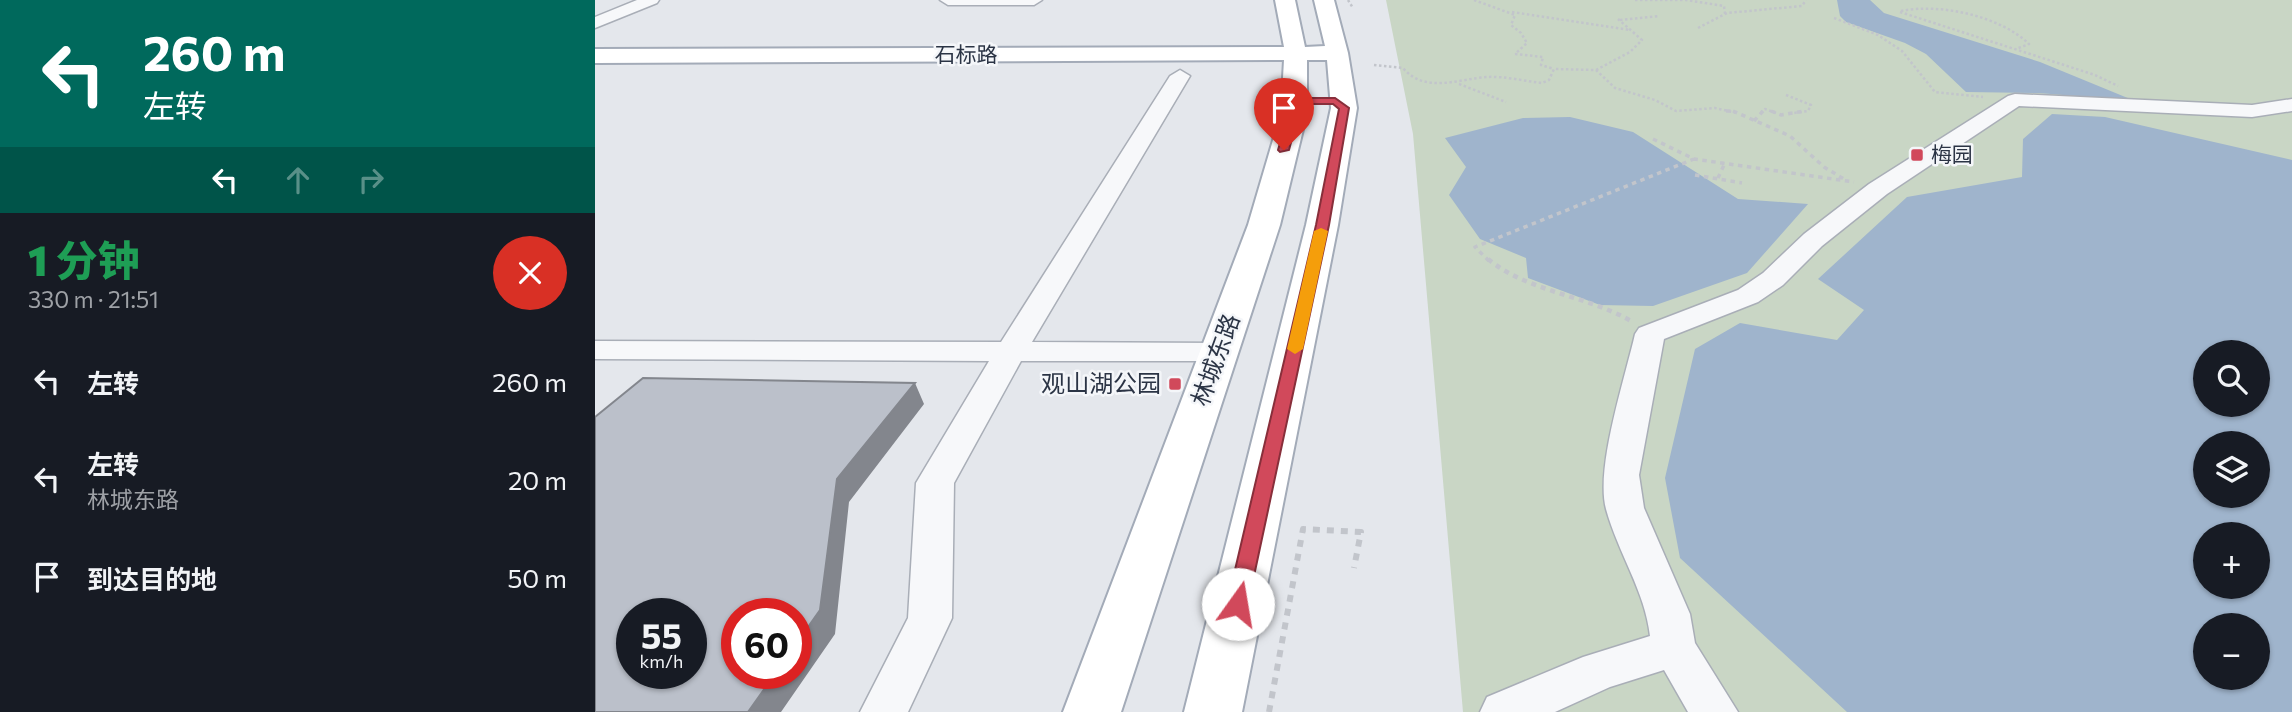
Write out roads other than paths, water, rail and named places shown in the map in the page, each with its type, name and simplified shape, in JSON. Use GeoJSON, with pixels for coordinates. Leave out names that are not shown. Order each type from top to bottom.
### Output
{"type":"FeatureCollection","features":[{"type":"Feature","properties":{"kind":"main road"},"geometry":{"type":"LineString","coordinates":[[1178,59],[1291,26],[1326,4],[1348,53],[1344,108],[1322,225],[1213,712]]}},
{"type":"Feature","properties":{"kind":"main road","name":"石标路"},"geometry":{"type":"LineString","coordinates":[[595,56],[1178,59],[1225,51],[1291,26],[1348,53]]}},
{"type":"Feature","properties":{"kind":"main road","name":"林城东路"},"geometry":{"type":"LineString","coordinates":[[1092,712],[1264,225],[1295,104],[1291,26]]}},
{"type":"Feature","properties":{"kind":"main road","name":"石标路"},"geometry":{"type":"LineString","coordinates":[[595,44],[1178,59]]}},
{"type":"Feature","properties":{"kind":"main road"},"geometry":{"type":"LineString","coordinates":[[1178,59],[1254,65],[1278,76],[1295,104],[1322,99],[1335,101],[1344,108]]}},
{"type":"Feature","properties":{"kind":"street"},"geometry":{"type":"LineString","coordinates":[[595,15],[628,0]]}},
{"type":"Feature","properties":{"kind":"street"},"geometry":{"type":"LineString","coordinates":[[595,23],[651,0]]}},
{"type":"Feature","properties":{"kind":"street"},"geometry":{"type":"LineString","coordinates":[[948,0],[1034,0]]}},
{"type":"Feature","properties":{"kind":"street"},"geometry":{"type":"LineString","coordinates":[[884,712],[930,618],[935,483],[1178,59]]}},
{"type":"Feature","properties":{"kind":"street"},"geometry":{"type":"LineString","coordinates":[[1714,712],[1674,648],[1669,614],[1625,508],[1621,475],[1650,334],[1748,296],[1773,279],[1813,240],[1878,189],[2015,100],[2252,111],[2292,105]]}},
{"type":"Feature","properties":{"kind":"street"},"geometry":{"type":"LineString","coordinates":[[595,351],[1218,352]]}},
{"type":"Feature","properties":{"kind":"street"},"geometry":{"type":"LineString","coordinates":[[1504,712],[1599,671],[1674,648]]}},
{"type":"Feature","properties":{"kind":"water"},"geometry":{"type":"Polygon","coordinates":[[[1837,0],[1870,0],[1884,13],[2040,62],[2135,101],[2039,93],[1966,92],[1926,54],[1905,43],[1846,22],[1840,16],[1837,0]]]}},
{"type":"Feature","properties":{"kind":"water"},"geometry":{"type":"Polygon","coordinates":[[[2052,114],[2105,117],[2292,160],[2292,712],[1847,712],[1680,558],[1665,478],[1695,349],[1740,323],[1837,340],[1864,310],[1818,279],[1907,197],[2022,177],[2023,139],[2052,114]]]}},
{"type":"Feature","properties":{"kind":"water"},"geometry":{"type":"Polygon","coordinates":[[[1570,117],[1633,132],[1738,199],[1808,204],[1747,273],[1653,306],[1600,305],[1528,278],[1526,258],[1480,239],[1449,195],[1466,167],[1445,138],[1523,118],[1570,117]]]}},
{"type":"Feature","properties":{"kind":"place","name":"梅园"},"geometry":{"type":"Point","coordinates":[1917,155]}},
{"type":"Feature","properties":{"kind":"place","name":"观山湖公园"},"geometry":{"type":"Point","coordinates":[1175,384]}}]}
